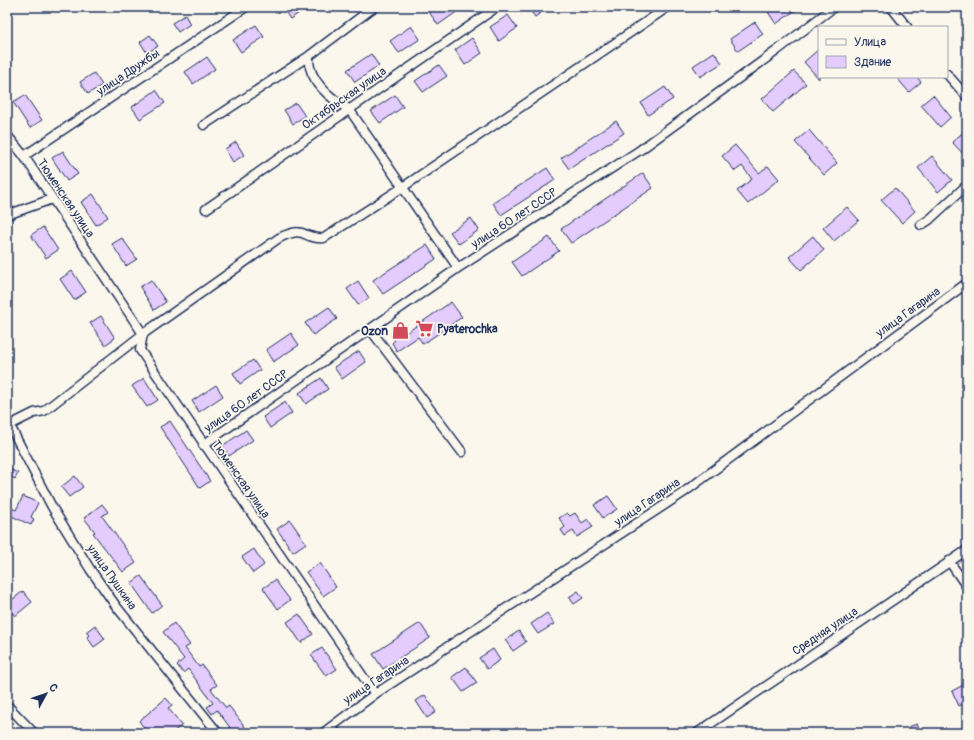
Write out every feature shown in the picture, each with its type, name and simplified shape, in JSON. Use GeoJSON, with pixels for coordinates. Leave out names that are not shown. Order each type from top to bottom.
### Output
{"type":"FeatureCollection","features":[{"type":"Feature","properties":{"kind":"street","name":"улица Дружбы"},"geometry":{"type":"LineString","coordinates":[[24,156],[246,7]]}},
{"type":"Feature","properties":{"kind":"street"},"geometry":{"type":"LineString","coordinates":[[204,125],[309,56],[374,7]]}},
{"type":"Feature","properties":{"kind":"street","name":"Октябрьская улица"},"geometry":{"type":"LineString","coordinates":[[206,209],[496,7]]}},
{"type":"Feature","properties":{"kind":"street","name":"улица 60 лет СССР"},"geometry":{"type":"LineString","coordinates":[[203,445],[458,268],[640,150],[775,52],[834,7]]}},
{"type":"Feature","properties":{"kind":"street"},"geometry":{"type":"LineString","coordinates":[[890,7],[907,26]]}},
{"type":"Feature","properties":{"kind":"street"},"geometry":{"type":"LineString","coordinates":[[9,423],[34,413],[44,412],[143,334],[279,238],[292,232],[301,231],[315,239],[324,238],[403,187],[664,8]]}},
{"type":"Feature","properties":{"kind":"street"},"geometry":{"type":"LineString","coordinates":[[309,56],[310,69],[319,83],[334,100],[349,109],[458,268]]}},
{"type":"Feature","properties":{"kind":"street"},"geometry":{"type":"LineString","coordinates":[[948,75],[967,97]]}},
{"type":"Feature","properties":{"kind":"street","name":"Тюменская улица"},"geometry":{"type":"LineString","coordinates":[[7,135],[24,156],[143,334],[140,350],[203,445],[375,694]]}},
{"type":"Feature","properties":{"kind":"street"},"geometry":{"type":"LineString","coordinates":[[921,225],[929,220],[967,185]]}},
{"type":"Feature","properties":{"kind":"street"},"geometry":{"type":"LineString","coordinates":[[7,214],[52,199]]}},
{"type":"Feature","properties":{"kind":"street","name":"улица Гагарина"},"geometry":{"type":"LineString","coordinates":[[323,733],[333,730],[375,694],[683,493],[967,283]]}},
{"type":"Feature","properties":{"kind":"street"},"geometry":{"type":"LineString","coordinates":[[370,329],[462,452]]}},
{"type":"Feature","properties":{"kind":"street","name":"улица Пушкина"},"geometry":{"type":"LineString","coordinates":[[9,423],[52,507],[90,569],[116,606],[218,733]]}},
{"type":"Feature","properties":{"kind":"street","name":"Средняя улица"},"geometry":{"type":"LineString","coordinates":[[697,733],[967,550]]}},
{"type":"Feature","properties":{"kind":"street"},"geometry":{"type":"LineString","coordinates":[[949,561],[967,587]]}},
{"type":"Feature","properties":{"kind":"street"},"geometry":{"type":"LineString","coordinates":[[7,705],[34,733]]}},
{"type":"Feature","properties":{"kind":"building"},"geometry":{"type":"Polygon","coordinates":[[[282,7],[308,7],[290,19],[282,7]]]}},
{"type":"Feature","properties":{"kind":"building"},"geometry":{"type":"Polygon","coordinates":[[[436,7],[455,7],[458,11],[438,25],[429,12],[436,7]]]}},
{"type":"Feature","properties":{"kind":"building"},"geometry":{"type":"Polygon","coordinates":[[[528,7],[549,7],[535,17],[528,7]]]}},
{"type":"Feature","properties":{"kind":"building"},"geometry":{"type":"Polygon","coordinates":[[[776,7],[800,7],[776,24],[768,12],[776,7]]]}},
{"type":"Feature","properties":{"kind":"building"},"geometry":{"type":"Polygon","coordinates":[[[185,15],[190,24],[178,32],[172,23],[185,15]]]}},
{"type":"Feature","properties":{"kind":"building"},"geometry":{"type":"Polygon","coordinates":[[[508,15],[517,28],[499,41],[490,27],[508,15]]]}},
{"type":"Feature","properties":{"kind":"building"},"geometry":{"type":"Polygon","coordinates":[[[755,22],[763,34],[738,51],[730,39],[755,22]]]}},
{"type":"Feature","properties":{"kind":"building"},"geometry":{"type":"Polygon","coordinates":[[[256,25],[264,37],[241,52],[233,40],[256,25]]]}},
{"type":"Feature","properties":{"kind":"building"},"geometry":{"type":"Polygon","coordinates":[[[411,26],[420,39],[399,53],[390,41],[411,26]]]}},
{"type":"Feature","properties":{"kind":"building"},"geometry":{"type":"Polygon","coordinates":[[[150,35],[158,46],[147,53],[140,42],[150,35]]]}},
{"type":"Feature","properties":{"kind":"building"},"geometry":{"type":"Polygon","coordinates":[[[472,38],[482,53],[465,65],[455,50],[472,38]]]}},
{"type":"Feature","properties":{"kind":"building"},"geometry":{"type":"Polygon","coordinates":[[[818,50],[818,78],[804,62],[818,50]]]}},
{"type":"Feature","properties":{"kind":"building"},"geometry":{"type":"Polygon","coordinates":[[[714,52],[722,63],[700,77],[693,66],[714,52]]]}},
{"type":"Feature","properties":{"kind":"building"},"geometry":{"type":"Polygon","coordinates":[[[371,54],[379,66],[355,82],[347,70],[371,54]]]}},
{"type":"Feature","properties":{"kind":"building"},"geometry":{"type":"Polygon","coordinates":[[[207,57],[215,69],[193,84],[185,72],[207,57]]]}},
{"type":"Feature","properties":{"kind":"building"},"geometry":{"type":"Polygon","coordinates":[[[439,65],[447,76],[423,92],[415,81],[439,65]]]}},
{"type":"Feature","properties":{"kind":"building"},"geometry":{"type":"Polygon","coordinates":[[[794,71],[806,84],[773,112],[762,99],[794,71]]]}},
{"type":"Feature","properties":{"kind":"building"},"geometry":{"type":"Polygon","coordinates":[[[94,73],[102,85],[88,94],[80,82],[94,73]]]}},
{"type":"Feature","properties":{"kind":"building"},"geometry":{"type":"Polygon","coordinates":[[[897,78],[918,78],[921,82],[909,92],[897,78]]]}},
{"type":"Feature","properties":{"kind":"building"},"geometry":{"type":"Polygon","coordinates":[[[665,87],[673,99],[648,115],[641,103],[665,87]]]}},
{"type":"Feature","properties":{"kind":"building"},"geometry":{"type":"Polygon","coordinates":[[[156,90],[165,103],[140,119],[132,107],[156,90]]]}},
{"type":"Feature","properties":{"kind":"building"},"geometry":{"type":"Polygon","coordinates":[[[25,95],[42,120],[30,128],[13,102],[25,95]]]}},
{"type":"Feature","properties":{"kind":"building"},"geometry":{"type":"Polygon","coordinates":[[[395,95],[403,107],[380,123],[371,111],[395,95]]]}},
{"type":"Feature","properties":{"kind":"building"},"geometry":{"type":"Polygon","coordinates":[[[933,95],[951,117],[940,127],[921,105],[933,95]]]}},
{"type":"Feature","properties":{"kind":"building"},"geometry":{"type":"Polygon","coordinates":[[[296,103],[305,116],[293,124],[284,110],[296,103]]]}},
{"type":"Feature","properties":{"kind":"building"},"geometry":{"type":"Polygon","coordinates":[[[616,121],[624,133],[569,169],[561,158],[616,121]]]}},
{"type":"Feature","properties":{"kind":"building"},"geometry":{"type":"Polygon","coordinates":[[[967,129],[967,158],[952,142],[967,129]]]}},
{"type":"Feature","properties":{"kind":"building"},"geometry":{"type":"Polygon","coordinates":[[[809,130],[837,163],[824,175],[795,142],[809,130]]]}},
{"type":"Feature","properties":{"kind":"building"},"geometry":{"type":"Polygon","coordinates":[[[236,142],[244,155],[233,162],[225,149],[236,142]]]}},
{"type":"Feature","properties":{"kind":"building"},"geometry":{"type":"Polygon","coordinates":[[[735,145],[759,173],[768,166],[779,179],[748,204],[737,191],[752,179],[742,166],[735,171],[722,156],[735,145]]]}},
{"type":"Feature","properties":{"kind":"building"},"geometry":{"type":"Polygon","coordinates":[[[63,151],[78,174],[67,181],[52,158],[63,151]]]}},
{"type":"Feature","properties":{"kind":"building"},"geometry":{"type":"Polygon","coordinates":[[[932,156],[952,180],[938,192],[918,168],[932,156]]]}},
{"type":"Feature","properties":{"kind":"building"},"geometry":{"type":"Polygon","coordinates":[[[547,168],[555,180],[501,215],[493,203],[547,168]]]}},
{"type":"Feature","properties":{"kind":"building"},"geometry":{"type":"Polygon","coordinates":[[[643,173],[653,188],[571,243],[561,229],[643,173]]]}},
{"type":"Feature","properties":{"kind":"building"},"geometry":{"type":"Polygon","coordinates":[[[895,188],[915,211],[902,223],[881,200],[895,188]]]}},
{"type":"Feature","properties":{"kind":"building"},"geometry":{"type":"Polygon","coordinates":[[[93,194],[108,217],[96,225],[81,202],[93,194]]]}},
{"type":"Feature","properties":{"kind":"building"},"geometry":{"type":"Polygon","coordinates":[[[847,207],[859,220],[834,241],[823,228],[847,207]]]}},
{"type":"Feature","properties":{"kind":"building"},"geometry":{"type":"Polygon","coordinates":[[[471,218],[479,230],[459,244],[450,232],[471,218]]]}},
{"type":"Feature","properties":{"kind":"building"},"geometry":{"type":"Polygon","coordinates":[[[43,227],[58,250],[46,258],[31,235],[43,227]]]}},
{"type":"Feature","properties":{"kind":"building"},"geometry":{"type":"Polygon","coordinates":[[[813,236],[824,250],[801,270],[789,257],[813,236]]]}},
{"type":"Feature","properties":{"kind":"building"},"geometry":{"type":"Polygon","coordinates":[[[549,237],[559,251],[522,276],[512,262],[549,237]]]}},
{"type":"Feature","properties":{"kind":"building"},"geometry":{"type":"Polygon","coordinates":[[[122,238],[137,259],[126,266],[112,244],[122,238]]]}},
{"type":"Feature","properties":{"kind":"building"},"geometry":{"type":"Polygon","coordinates":[[[427,245],[436,259],[383,294],[373,280],[427,245]]]}},
{"type":"Feature","properties":{"kind":"building"},"geometry":{"type":"Polygon","coordinates":[[[72,271],[86,292],[74,300],[60,279],[72,271]]]}},
{"type":"Feature","properties":{"kind":"building"},"geometry":{"type":"Polygon","coordinates":[[[151,280],[166,302],[154,310],[140,287],[151,280]]]}},
{"type":"Feature","properties":{"kind":"building"},"geometry":{"type":"Polygon","coordinates":[[[358,281],[369,298],[358,305],[347,289],[358,281]]]}},
{"type":"Feature","properties":{"kind":"building"},"geometry":{"type":"Polygon","coordinates":[[[451,302],[462,317],[423,344],[418,337],[397,351],[392,343],[395,340],[391,334],[402,327],[406,333],[451,302]]]}},
{"type":"Feature","properties":{"kind":"building"},"geometry":{"type":"Polygon","coordinates":[[[329,307],[337,319],[313,335],[305,323],[329,307]]]}},
{"type":"Feature","properties":{"kind":"building"},"geometry":{"type":"Polygon","coordinates":[[[101,316],[115,338],[105,345],[90,323],[101,316]]]}},
{"type":"Feature","properties":{"kind":"building"},"geometry":{"type":"Polygon","coordinates":[[[291,333],[299,345],[273,362],[266,350],[291,333]]]}},
{"type":"Feature","properties":{"kind":"building"},"geometry":{"type":"Polygon","coordinates":[[[359,351],[366,362],[342,379],[334,367],[359,351]]]}},
{"type":"Feature","properties":{"kind":"building"},"geometry":{"type":"Polygon","coordinates":[[[253,360],[260,370],[240,384],[233,373],[253,360]]]}},
{"type":"Feature","properties":{"kind":"building"},"geometry":{"type":"Polygon","coordinates":[[[144,378],[158,400],[147,407],[132,386],[144,378]]]}},
{"type":"Feature","properties":{"kind":"building"},"geometry":{"type":"Polygon","coordinates":[[[321,378],[328,389],[306,404],[299,393],[321,378]]]}},
{"type":"Feature","properties":{"kind":"building"},"geometry":{"type":"Polygon","coordinates":[[[216,385],[223,396],[199,412],[192,401],[216,385]]]}},
{"type":"Feature","properties":{"kind":"building"},"geometry":{"type":"Polygon","coordinates":[[[285,402],[292,413],[270,428],[263,417],[285,402]]]}},
{"type":"Feature","properties":{"kind":"building"},"geometry":{"type":"Polygon","coordinates":[[[170,421],[210,481],[200,488],[160,427],[170,421]]]}},
{"type":"Feature","properties":{"kind":"building"},"geometry":{"type":"Polygon","coordinates":[[[246,430],[253,440],[229,456],[222,446],[246,430]]]}},
{"type":"Feature","properties":{"kind":"building"},"geometry":{"type":"Polygon","coordinates":[[[7,468],[18,473],[15,479],[7,475],[7,468]]]}},
{"type":"Feature","properties":{"kind":"building"},"geometry":{"type":"Polygon","coordinates":[[[75,476],[83,487],[69,497],[61,487],[75,476]]]}},
{"type":"Feature","properties":{"kind":"building"},"geometry":{"type":"Polygon","coordinates":[[[23,496],[38,503],[31,517],[34,519],[31,525],[7,514],[7,506],[16,510],[23,496]]]}},
{"type":"Feature","properties":{"kind":"building"},"geometry":{"type":"Polygon","coordinates":[[[608,496],[617,509],[603,518],[594,505],[608,496]]]}},
{"type":"Feature","properties":{"kind":"building"},"geometry":{"type":"Polygon","coordinates":[[[102,504],[108,512],[102,516],[136,563],[123,572],[93,533],[95,532],[84,518],[102,504]]]}},
{"type":"Feature","properties":{"kind":"building"},"geometry":{"type":"Polygon","coordinates":[[[567,513],[570,516],[575,513],[582,523],[588,519],[593,527],[577,537],[573,531],[565,536],[561,530],[565,527],[559,518],[567,513]]]}},
{"type":"Feature","properties":{"kind":"building"},"geometry":{"type":"Polygon","coordinates":[[[290,520],[306,543],[293,552],[277,529],[290,520]]]}},
{"type":"Feature","properties":{"kind":"building"},"geometry":{"type":"Polygon","coordinates":[[[254,549],[264,565],[253,573],[242,557],[254,549]]]}},
{"type":"Feature","properties":{"kind":"building"},"geometry":{"type":"Polygon","coordinates":[[[320,563],[336,587],[323,596],[306,572],[320,563]]]}},
{"type":"Feature","properties":{"kind":"building"},"geometry":{"type":"Polygon","coordinates":[[[141,576],[162,605],[152,613],[131,583],[141,576]]]}},
{"type":"Feature","properties":{"kind":"building"},"geometry":{"type":"Polygon","coordinates":[[[275,580],[290,600],[278,609],[263,588],[275,580]]]}},
{"type":"Feature","properties":{"kind":"building"},"geometry":{"type":"Polygon","coordinates":[[[23,591],[32,602],[15,616],[7,607],[7,604],[23,591]]]}},
{"type":"Feature","properties":{"kind":"building"},"geometry":{"type":"Polygon","coordinates":[[[578,591],[583,598],[574,604],[569,597],[578,591]]]}},
{"type":"Feature","properties":{"kind":"building"},"geometry":{"type":"Polygon","coordinates":[[[547,613],[554,624],[538,634],[531,624],[547,613]]]}},
{"type":"Feature","properties":{"kind":"building"},"geometry":{"type":"Polygon","coordinates":[[[299,614],[313,634],[301,643],[287,622],[299,614]]]}},
{"type":"Feature","properties":{"kind":"building"},"geometry":{"type":"Polygon","coordinates":[[[174,623],[190,645],[185,648],[199,667],[202,665],[217,685],[211,689],[226,708],[229,706],[245,727],[236,733],[234,733],[217,710],[212,714],[207,707],[213,703],[188,669],[183,673],[177,665],[184,659],[163,632],[174,623]]]}},
{"type":"Feature","properties":{"kind":"building"},"geometry":{"type":"Polygon","coordinates":[[[420,623],[430,638],[383,669],[373,654],[420,623]]]}},
{"type":"Feature","properties":{"kind":"building"},"geometry":{"type":"Polygon","coordinates":[[[95,625],[105,639],[94,647],[87,637],[89,635],[86,632],[95,625]]]}},
{"type":"Feature","properties":{"kind":"building"},"geometry":{"type":"Polygon","coordinates":[[[519,631],[526,642],[513,651],[505,640],[519,631]]]}},
{"type":"Feature","properties":{"kind":"building"},"geometry":{"type":"Polygon","coordinates":[[[322,648],[337,669],[326,676],[311,655],[322,648]]]}},
{"type":"Feature","properties":{"kind":"building"},"geometry":{"type":"Polygon","coordinates":[[[493,649],[500,660],[487,669],[479,658],[493,649]]]}},
{"type":"Feature","properties":{"kind":"building"},"geometry":{"type":"Polygon","coordinates":[[[466,667],[477,683],[463,692],[452,677],[466,667]]]}},
{"type":"Feature","properties":{"kind":"building"},"geometry":{"type":"Polygon","coordinates":[[[967,683],[967,702],[959,706],[952,691],[967,683]]]}},
{"type":"Feature","properties":{"kind":"building"},"geometry":{"type":"Polygon","coordinates":[[[425,695],[436,712],[427,718],[416,701],[425,695]]]}},
{"type":"Feature","properties":{"kind":"building"},"geometry":{"type":"Polygon","coordinates":[[[166,698],[172,705],[168,708],[182,725],[172,733],[148,733],[139,721],[166,698]]]}},
{"type":"Feature","properties":{"kind":"building"},"geometry":{"type":"Polygon","coordinates":[[[917,724],[921,733],[911,733],[908,727],[917,724]]]}},
{"type":"Feature","properties":{"kind":"place","name":"Pyaterochka"},"geometry":{"type":"Point","coordinates":[424,329]}},
{"type":"Feature","properties":{"kind":"place","name":"Ozon"},"geometry":{"type":"Point","coordinates":[401,331]}}]}
